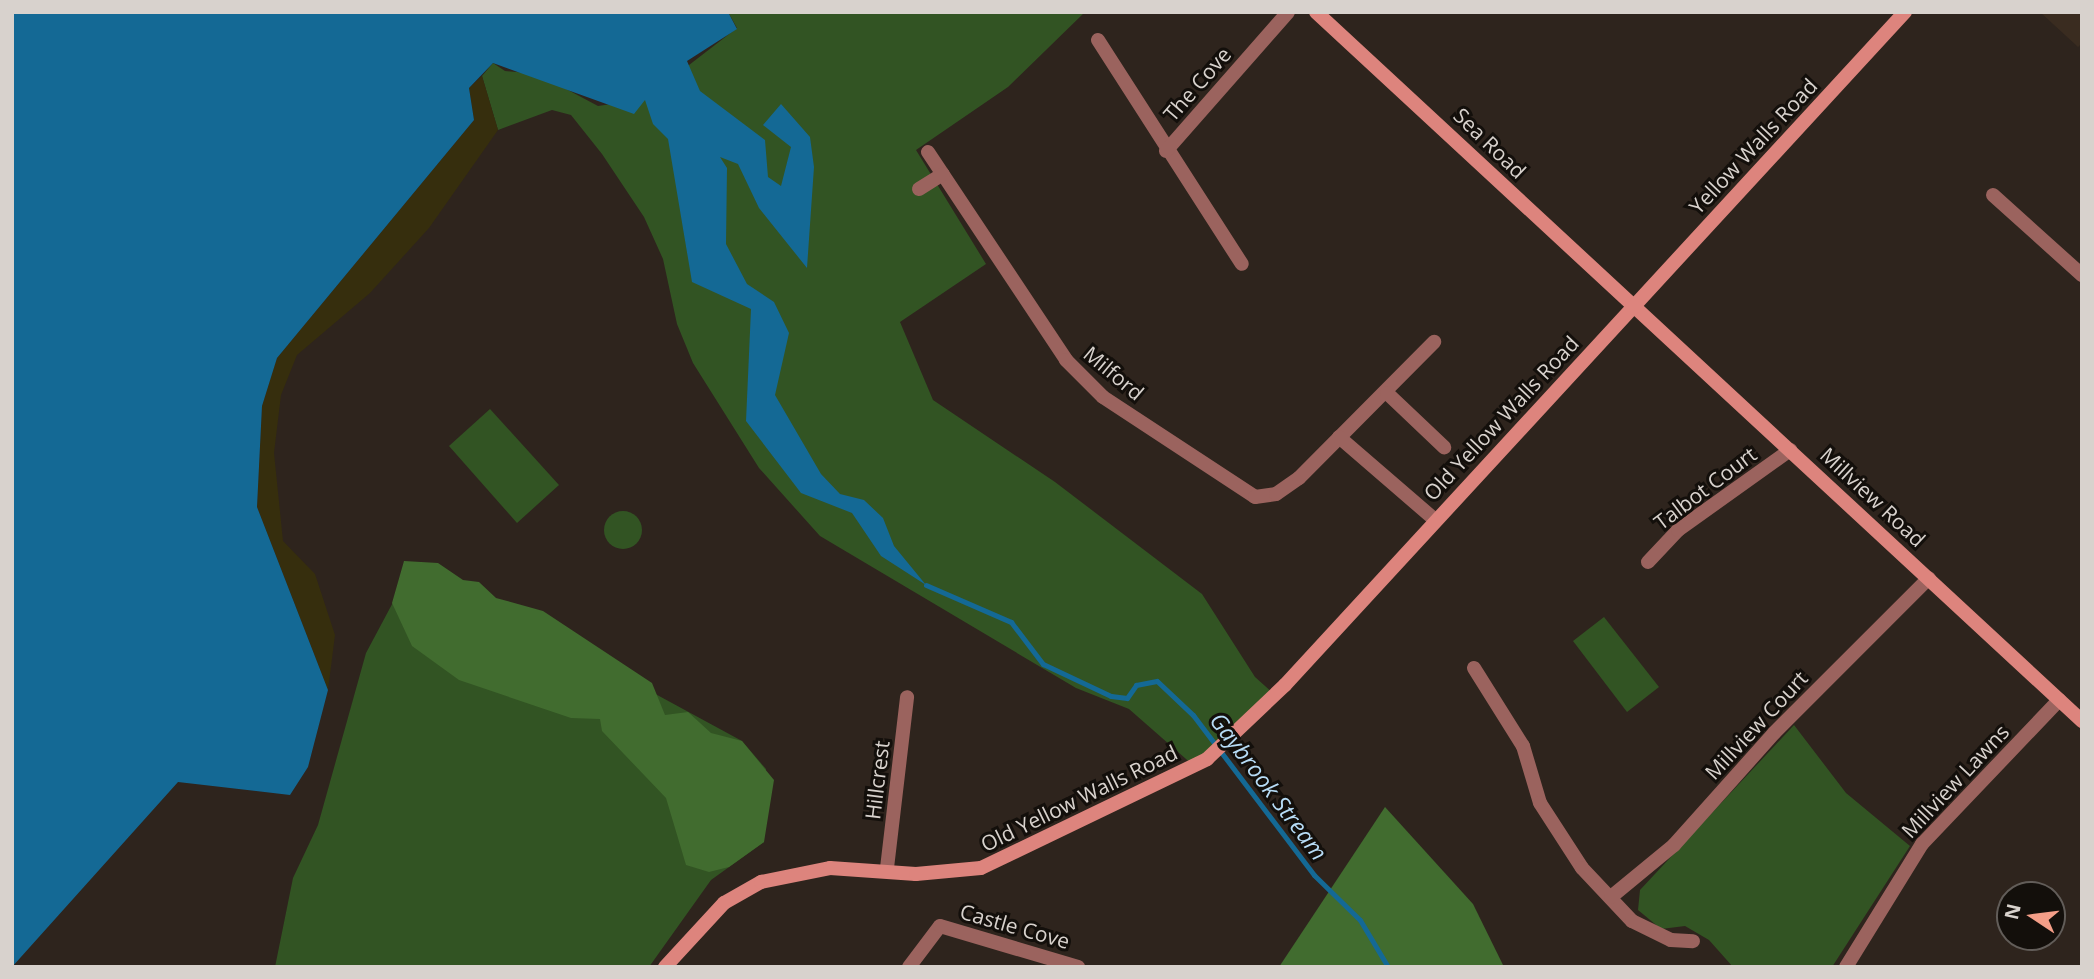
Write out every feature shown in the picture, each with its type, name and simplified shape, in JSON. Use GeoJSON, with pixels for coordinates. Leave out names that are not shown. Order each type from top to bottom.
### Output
{"type":"FeatureCollection","features":[{"type":"Feature","properties":{"kind":"street","name":"The Cove"},"geometry":{"type":"LineString","coordinates":[[1166,151],[1288,12]]}},
{"type":"Feature","properties":{"kind":"street","name":"Sea Road"},"geometry":{"type":"LineString","coordinates":[[1316,12],[1632,307]]}},
{"type":"Feature","properties":{"kind":"street","name":"Yellow Walls Road"},"geometry":{"type":"LineString","coordinates":[[1632,307],[1905,12]]}},
{"type":"Feature","properties":{"kind":"street","name":"The Cove"},"geometry":{"type":"LineString","coordinates":[[1098,40],[1166,151],[1242,264]]}},
{"type":"Feature","properties":{"kind":"street","name":"Milford"},"geometry":{"type":"LineString","coordinates":[[928,152],[1066,360],[1103,397],[1255,497],[1276,494],[1299,478],[1387,394],[1434,342]]}},
{"type":"Feature","properties":{"kind":"street"},"geometry":{"type":"LineString","coordinates":[[919,190],[943,174]]}},
{"type":"Feature","properties":{"kind":"street"},"geometry":{"type":"LineString","coordinates":[[1993,195],[2082,275]]}},
{"type":"Feature","properties":{"kind":"street","name":"Millview Road"},"geometry":{"type":"LineString","coordinates":[[1632,307],[2082,721]]}},
{"type":"Feature","properties":{"kind":"street","name":"Old Yellow Walls Road"},"geometry":{"type":"LineString","coordinates":[[665,967],[715,910],[761,882],[797,871],[887,868],[916,874],[981,868],[1209,757],[1435,520],[1632,307]]}},
{"type":"Feature","properties":{"kind":"street"},"geometry":{"type":"LineString","coordinates":[[1387,394],[1444,447]]}},
{"type":"Feature","properties":{"kind":"street"},"geometry":{"type":"LineString","coordinates":[[1339,437],[1435,520]]}},
{"type":"Feature","properties":{"kind":"street","name":"Talbot Court"},"geometry":{"type":"LineString","coordinates":[[1648,562],[1678,530],[1790,450]]}},
{"type":"Feature","properties":{"kind":"street","name":"Millview Court"},"geometry":{"type":"LineString","coordinates":[[1611,897],[1674,845],[1929,578]]}},
{"type":"Feature","properties":{"kind":"street"},"geometry":{"type":"LineString","coordinates":[[1474,668],[1523,746],[1540,803],[1559,837],[1611,897],[1650,932],[1693,941]]}},
{"type":"Feature","properties":{"kind":"street","name":"Hillcrest"},"geometry":{"type":"LineString","coordinates":[[887,868],[907,696]]}},
{"type":"Feature","properties":{"kind":"street","name":"Millview Lawns"},"geometry":{"type":"LineString","coordinates":[[1846,967],[1922,844],[2059,700]]}},
{"type":"Feature","properties":{"kind":"street","name":"Castle Cove"},"geometry":{"type":"LineString","coordinates":[[909,967],[940,926],[1077,967]]}},
{"type":"Feature","properties":{"kind":"shaded area"},"geometry":{"type":"Polygon","coordinates":[[[2040,12],[2082,12],[2082,43],[2078,47],[2040,12]]]}},
{"type":"Feature","properties":{"kind":"green space"},"geometry":{"type":"Polygon","coordinates":[[[728,12],[1085,12],[1008,87],[916,150],[986,264],[900,322],[933,400],[1055,482],[1202,594],[1255,677],[1275,695],[1194,766],[1129,709],[1076,688],[820,536],[759,468],[693,363],[677,324],[663,259],[644,217],[602,154],[571,115],[552,110],[498,130],[482,76],[493,63],[505,71],[538,74],[598,106],[645,99],[737,28],[728,12]]]}},
{"type":"Feature","properties":{"kind":"green space"},"geometry":{"type":"Polygon","coordinates":[[[490,409],[559,485],[517,523],[449,446],[490,409]]]}},
{"type":"Feature","properties":{"kind":"green space"},"geometry":{"type":"Polygon","coordinates":[[[623,511],[636,517],[642,530],[636,543],[623,549],[610,543],[604,530],[610,517],[623,511]]]}},
{"type":"Feature","properties":{"kind":"green space"},"geometry":{"type":"Polygon","coordinates":[[[404,561],[438,563],[463,580],[479,582],[496,598],[543,611],[652,683],[665,715],[688,712],[711,733],[742,741],[774,780],[764,842],[729,867],[709,872],[686,865],[666,798],[602,731],[600,719],[571,718],[459,680],[412,646],[392,603],[404,561]]]}},
{"type":"Feature","properties":{"kind":"green space"},"geometry":{"type":"Polygon","coordinates":[[[414,563],[742,741],[766,769],[764,842],[711,880],[649,967],[275,967],[293,878],[318,825],[366,653],[414,563]]]}},
{"type":"Feature","properties":{"kind":"green space"},"geometry":{"type":"Polygon","coordinates":[[[1604,617],[1659,687],[1627,712],[1573,641],[1604,617]]]}},
{"type":"Feature","properties":{"kind":"green space"},"geometry":{"type":"Polygon","coordinates":[[[1794,725],[1846,793],[1910,846],[1832,967],[1733,967],[1709,940],[1685,926],[1661,929],[1638,910],[1640,890],[1794,725]]]}},
{"type":"Feature","properties":{"kind":"green space"},"geometry":{"type":"Polygon","coordinates":[[[1385,807],[1473,904],[1504,967],[1279,967],[1385,807]]]}},
{"type":"Feature","properties":{"kind":"sand"},"geometry":{"type":"Polygon","coordinates":[[[482,76],[498,130],[429,228],[370,293],[297,355],[281,395],[274,453],[283,541],[315,574],[335,635],[328,690],[257,507],[262,406],[277,358],[474,120],[469,88],[482,76]]]}},
{"type":"Feature","properties":{"kind":"water"},"geometry":{"type":"Polygon","coordinates":[[[12,12],[728,12],[737,29],[687,61],[700,91],[765,140],[768,177],[781,186],[791,147],[763,125],[781,104],[810,137],[814,167],[807,268],[759,208],[738,164],[720,157],[727,168],[726,244],[747,284],[774,302],[789,333],[775,395],[821,474],[840,494],[864,500],[883,518],[894,546],[926,585],[881,556],[852,513],[801,493],[746,421],[751,309],[692,282],[668,139],[653,124],[645,100],[634,114],[493,63],[469,88],[474,120],[277,358],[262,406],[257,507],[328,690],[308,767],[290,795],[178,782],[12,967],[12,12]]]}},
{"type":"Feature","properties":{"kind":"waterway","name":"Gaybrook Stream"},"geometry":{"type":"LineString","coordinates":[[926,585],[1011,622],[1043,664],[1111,696],[1127,698],[1136,685],[1157,681],[1193,715],[1314,875],[1360,920],[1388,967]]}}]}
